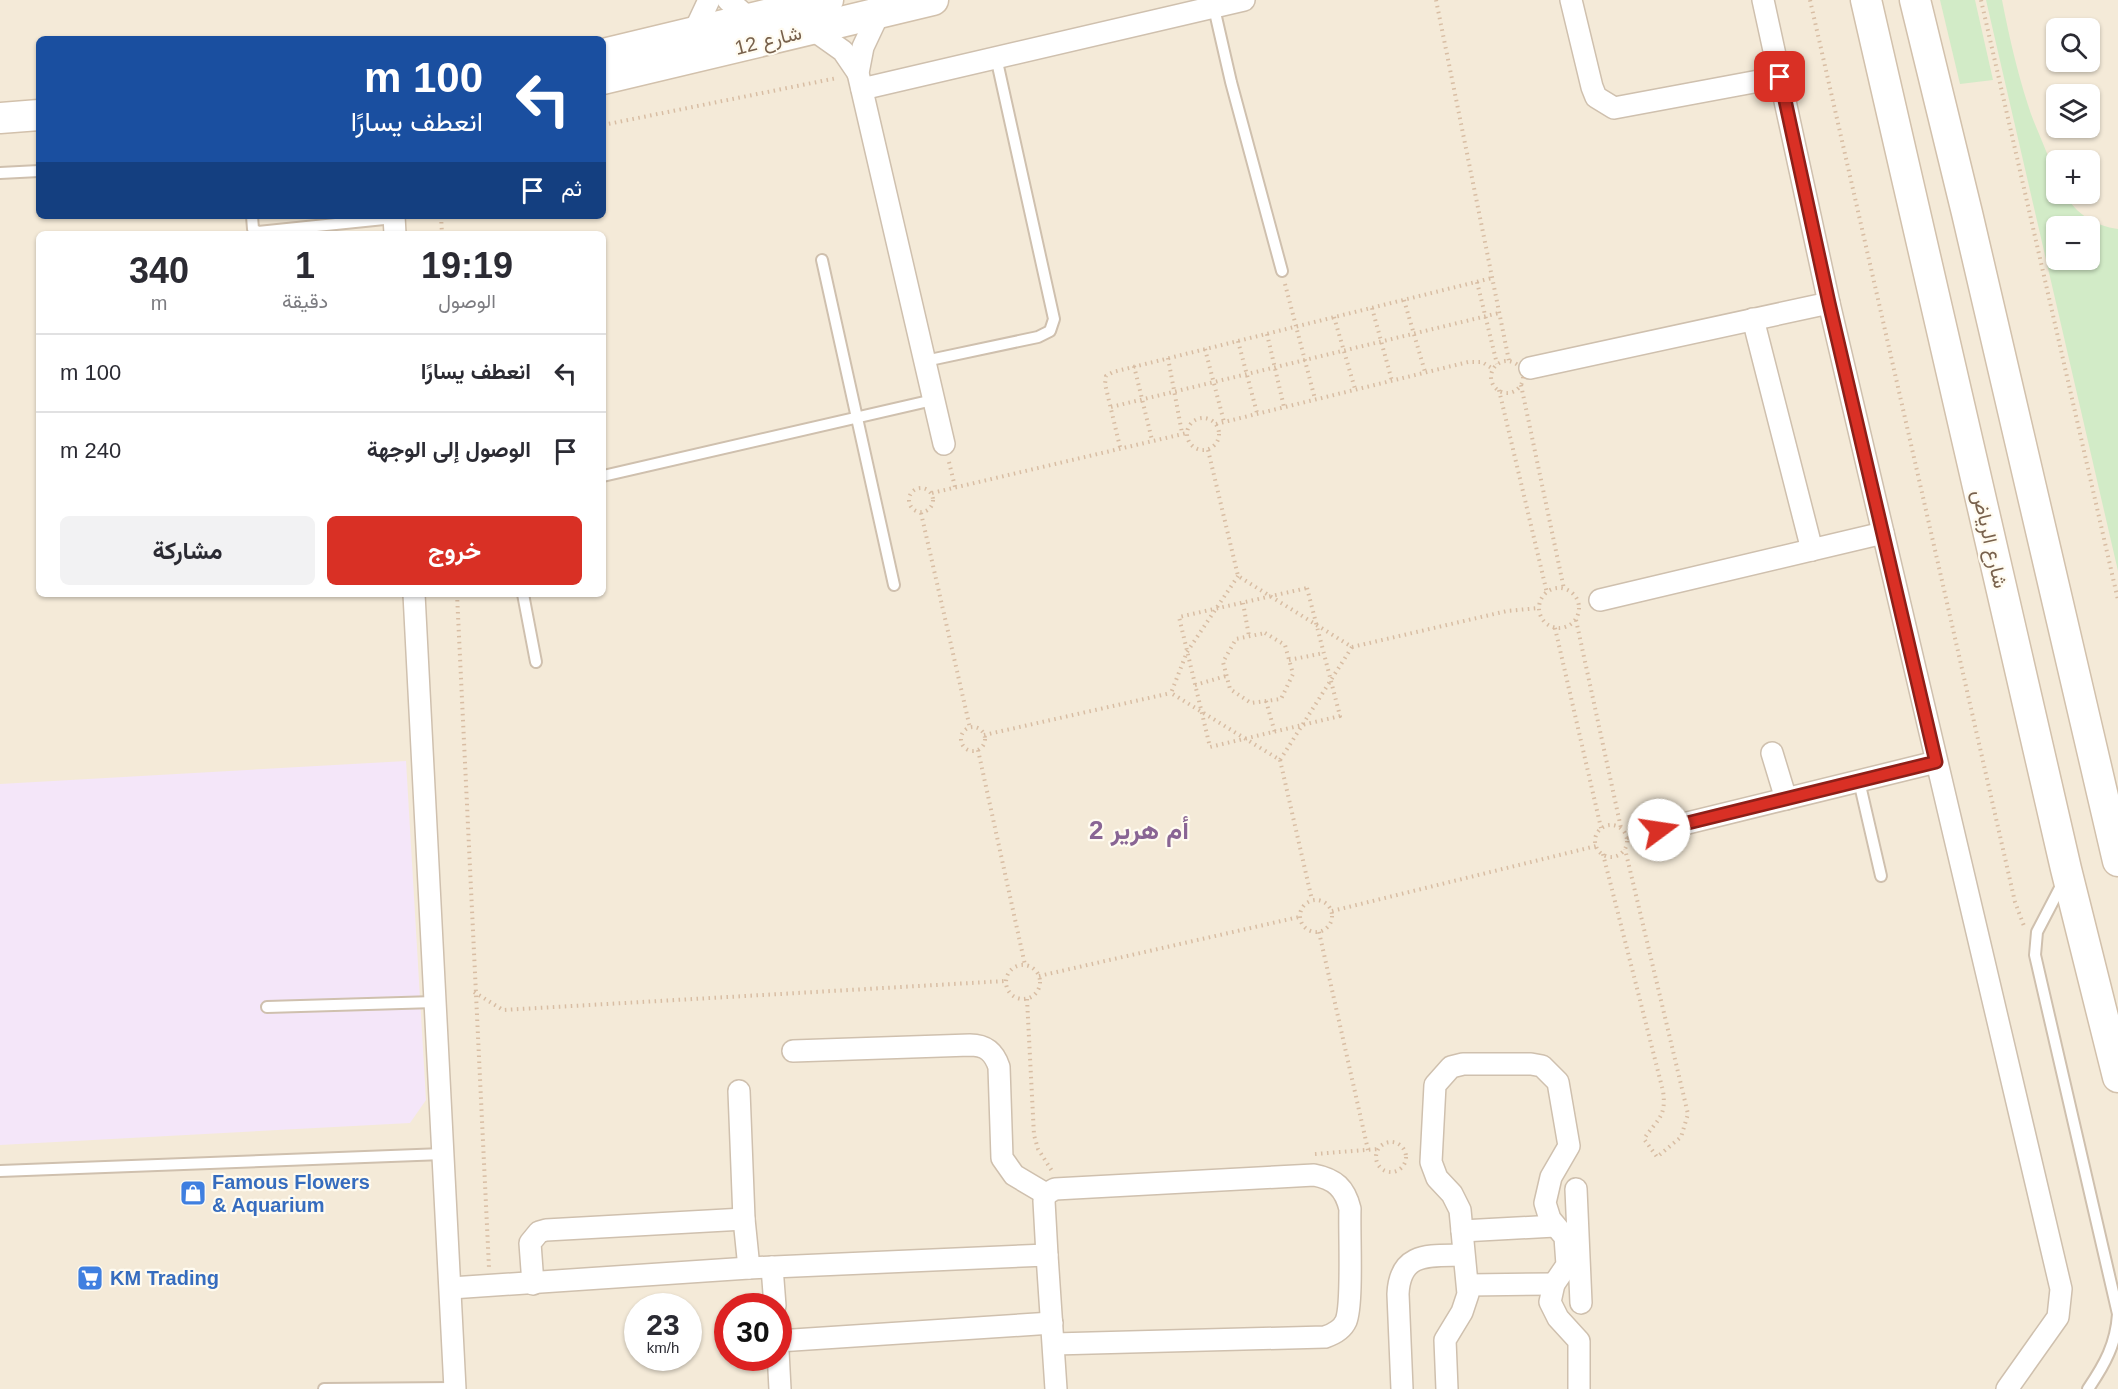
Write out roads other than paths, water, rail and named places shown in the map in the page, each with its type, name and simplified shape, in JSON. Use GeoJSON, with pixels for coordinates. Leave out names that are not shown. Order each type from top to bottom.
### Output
{"type":"FeatureCollection","features":[{"type":"Feature","properties":{"kind":"main road","name":"شارع 12"},"geometry":{"type":"LineString","coordinates":[[606,53],[756,17],[837,7],[879,13],[933,0]]}},
{"type":"Feature","properties":{"kind":"main road","name":"شارع الرياض"},"geometry":{"type":"LineString","coordinates":[[1866,0],[2066,869],[2118,1077]]}},
{"type":"Feature","properties":{"kind":"main road"},"geometry":{"type":"LineString","coordinates":[[1915,0],[2111,808],[2118,861]]}},
{"type":"Feature","properties":{"kind":"main road","name":"شارع 12"},"geometry":{"type":"LineString","coordinates":[[606,78],[812,29],[837,7]]}},
{"type":"Feature","properties":{"kind":"main road"},"geometry":{"type":"LineString","coordinates":[[0,118],[36,115]]}},
{"type":"Feature","properties":{"kind":"main road"},"geometry":{"type":"LineString","coordinates":[[0,137],[36,135]]}},
{"type":"Feature","properties":{"kind":"street"},"geometry":{"type":"LineString","coordinates":[[694,32],[709,0]]}},
{"type":"Feature","properties":{"kind":"street"},"geometry":{"type":"LineString","coordinates":[[728,0],[744,14],[756,17]]}},
{"type":"Feature","properties":{"kind":"street"},"geometry":{"type":"LineString","coordinates":[[860,81],[996,57],[1244,0]]}},
{"type":"Feature","properties":{"kind":"street"},"geometry":{"type":"LineString","coordinates":[[1571,0],[1592,87],[1596,97],[1614,108],[1780,77]]}},
{"type":"Feature","properties":{"kind":"street"},"geometry":{"type":"LineString","coordinates":[[1763,0],[1829,303],[2061,1289],[2058,1317],[2007,1389]]}},
{"type":"Feature","properties":{"kind":"street"},"geometry":{"type":"LineString","coordinates":[[879,13],[862,47],[860,81],[944,444]]}},
{"type":"Feature","properties":{"kind":"street"},"geometry":{"type":"LineString","coordinates":[[812,29],[843,51],[860,81]]}},
{"type":"Feature","properties":{"kind":"street"},"geometry":{"type":"LineString","coordinates":[[1525,376],[1753,319],[1829,303]]}},
{"type":"Feature","properties":{"kind":"street"},"geometry":{"type":"LineString","coordinates":[[1753,319],[1812,550]]}},
{"type":"Feature","properties":{"kind":"street"},"geometry":{"type":"LineString","coordinates":[[1600,600],[1883,533]]}},
{"type":"Feature","properties":{"kind":"street"},"geometry":{"type":"LineString","coordinates":[[414,597],[455,1388]]}},
{"type":"Feature","properties":{"kind":"street"},"geometry":{"type":"LineString","coordinates":[[1772,753],[1786,799]]}},
{"type":"Feature","properties":{"kind":"street"},"geometry":{"type":"LineString","coordinates":[[1659,830],[1936,762]]}},
{"type":"Feature","properties":{"kind":"street"},"geometry":{"type":"LineString","coordinates":[[792,1341],[1053,1334],[1325,1337],[1342,1328],[1348,1310],[1350,1209],[1347,1196],[1339,1185],[1327,1178],[1314,1175],[1056,1191],[1014,1175],[1002,1158],[999,1067],[996,1057],[980,1045],[793,1051]]}},
{"type":"Feature","properties":{"kind":"street"},"geometry":{"type":"LineString","coordinates":[[1447,1389],[1445,1340],[1466,1304],[1468,1285],[1463,1255],[1461,1210],[1433,1170],[1431,1154],[1435,1085],[1451,1067],[1463,1064],[1531,1064],[1542,1066],[1558,1082],[1570,1140],[1568,1152],[1551,1177],[1545,1194],[1548,1212],[1573,1253]]}},
{"type":"Feature","properties":{"kind":"street"},"geometry":{"type":"LineString","coordinates":[[739,1091],[744,1219],[749,1268]]}},
{"type":"Feature","properties":{"kind":"street"},"geometry":{"type":"LineString","coordinates":[[1576,1189],[1573,1253],[1581,1303]]}},
{"type":"Feature","properties":{"kind":"street"},"geometry":{"type":"LineString","coordinates":[[1056,1191],[1044,1211],[1056,1389]]}},
{"type":"Feature","properties":{"kind":"street"},"geometry":{"type":"LineString","coordinates":[[533,1284],[530,1243],[539,1232],[744,1219]]}},
{"type":"Feature","properties":{"kind":"street"},"geometry":{"type":"LineString","coordinates":[[1462,1231],[1555,1226]]}},
{"type":"Feature","properties":{"kind":"street"},"geometry":{"type":"LineString","coordinates":[[1573,1253],[1565,1270],[1554,1284],[1550,1302],[1553,1310],[1579,1341],[1579,1389]]}},
{"type":"Feature","properties":{"kind":"street"},"geometry":{"type":"LineString","coordinates":[[451,1288],[749,1268],[1047,1255]]}},
{"type":"Feature","properties":{"kind":"street"},"geometry":{"type":"LineString","coordinates":[[1402,1389],[1398,1294],[1399,1280],[1404,1268],[1414,1260],[1463,1255]]}},
{"type":"Feature","properties":{"kind":"street"},"geometry":{"type":"LineString","coordinates":[[772,1267],[774,1293]]}},
{"type":"Feature","properties":{"kind":"street"},"geometry":{"type":"LineString","coordinates":[[1468,1285],[1554,1284]]}},
{"type":"Feature","properties":{"kind":"street"},"geometry":{"type":"LineString","coordinates":[[779,1371],[780,1389]]}},
{"type":"Feature","properties":{"kind":"lane"},"geometry":{"type":"LineString","coordinates":[[1214,8],[1231,82],[1282,271]]}},
{"type":"Feature","properties":{"kind":"lane"},"geometry":{"type":"LineString","coordinates":[[925,361],[1038,337],[1050,331],[1054,319],[996,57]]}},
{"type":"Feature","properties":{"kind":"lane"},"geometry":{"type":"LineString","coordinates":[[0,173],[36,171]]}},
{"type":"Feature","properties":{"kind":"lane"},"geometry":{"type":"LineString","coordinates":[[273,231],[394,223]]}},
{"type":"Feature","properties":{"kind":"lane"},"geometry":{"type":"LineString","coordinates":[[822,260],[894,585]]}},
{"type":"Feature","properties":{"kind":"lane"},"geometry":{"type":"LineString","coordinates":[[606,475],[933,399]]}},
{"type":"Feature","properties":{"kind":"lane"},"geometry":{"type":"LineString","coordinates":[[524,597],[536,662]]}},
{"type":"Feature","properties":{"kind":"lane"},"geometry":{"type":"LineString","coordinates":[[1859,781],[1881,876]]}},
{"type":"Feature","properties":{"kind":"lane"},"geometry":{"type":"LineString","coordinates":[[2066,869],[2056,898],[2037,932],[2035,955],[2116,1297],[2118,1314],[2112,1347],[2106,1363],[2088,1389]]}},
{"type":"Feature","properties":{"kind":"lane"},"geometry":{"type":"LineString","coordinates":[[267,1007],[435,1002]]}},
{"type":"Feature","properties":{"kind":"lane"},"geometry":{"type":"LineString","coordinates":[[0,1171],[443,1154]]}},
{"type":"Feature","properties":{"kind":"lane"},"geometry":{"type":"LineString","coordinates":[[324,1389],[455,1388]]}},
{"type":"Feature","properties":{"kind":"place","name":"Famous Flowers & Aquarium"},"geometry":{"type":"Point","coordinates":[193,1193]}},
{"type":"Feature","properties":{"kind":"place","name":"KM Trading"},"geometry":{"type":"Point","coordinates":[90,1278]}},
{"type":"Feature","properties":{"kind":"district","name":"أم هرير 2"},"geometry":{"type":"Point","coordinates":[1139,830]}}]}
